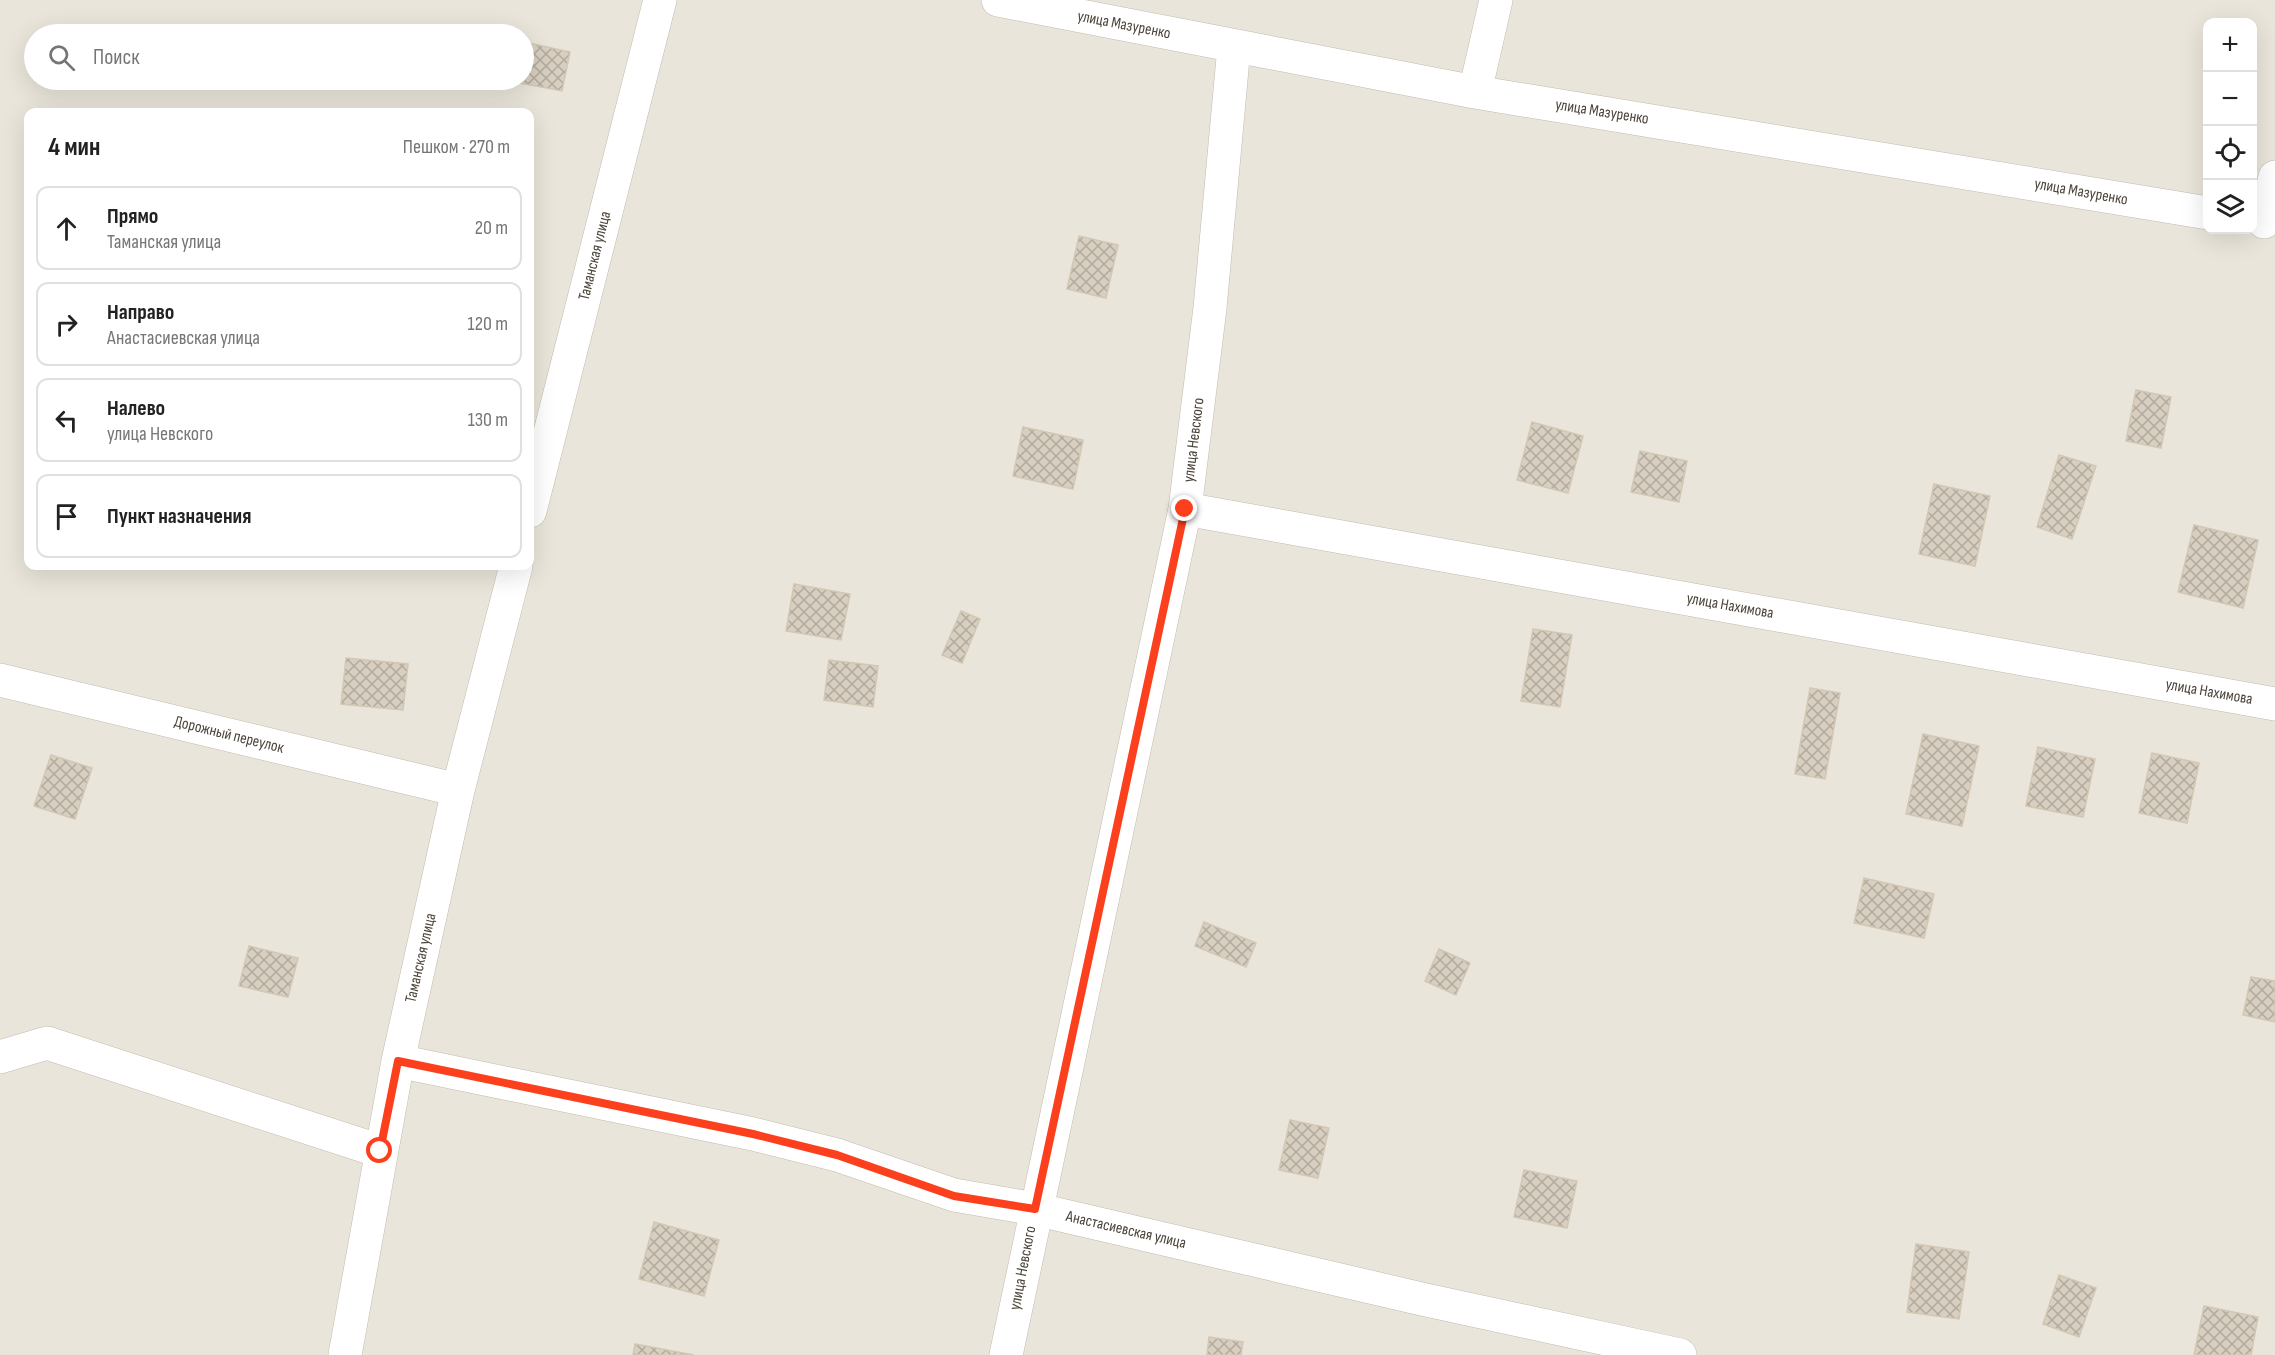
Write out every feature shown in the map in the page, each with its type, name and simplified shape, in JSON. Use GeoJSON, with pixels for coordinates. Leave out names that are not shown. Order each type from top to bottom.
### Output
{"type":"FeatureCollection","features":[{"type":"Feature","properties":{"kind":"street","name":"Таманская улица"},"geometry":{"type":"LineString","coordinates":[[534,495],[660,0]]}},
{"type":"Feature","properties":{"kind":"street","name":"улица Мазуренко"},"geometry":{"type":"LineString","coordinates":[[998,0],[1234,48],[1475,92],[2203,212]]}},
{"type":"Feature","properties":{"kind":"street"},"geometry":{"type":"LineString","coordinates":[[1475,92],[1496,0]]}},
{"type":"Feature","properties":{"kind":"street","name":"улица Невского"},"geometry":{"type":"LineString","coordinates":[[1006,1355],[1035,1209],[1185,509],[1210,309],[1234,48]]}},
{"type":"Feature","properties":{"kind":"street"},"geometry":{"type":"LineString","coordinates":[[2264,222],[2275,177]]}},
{"type":"Feature","properties":{"kind":"street","name":"улица Нахимова"},"geometry":{"type":"LineString","coordinates":[[1185,509],[2275,704]]}},
{"type":"Feature","properties":{"kind":"street","name":"Таманская улица"},"geometry":{"type":"LineString","coordinates":[[345,1355],[398,1061],[458,790],[515,570]]}},
{"type":"Feature","properties":{"kind":"street","name":"Дорожный переулок"},"geometry":{"type":"LineString","coordinates":[[0,680],[458,790]]}},
{"type":"Feature","properties":{"kind":"street"},"geometry":{"type":"LineString","coordinates":[[0,1057],[47,1043],[380,1151]]}},
{"type":"Feature","properties":{"kind":"street","name":"Анастасиевская улица"},"geometry":{"type":"LineString","coordinates":[[398,1061],[753,1134],[837,1155],[954,1196],[1035,1209],[1426,1300],[1680,1355]]}},
{"type":"Feature","properties":{"kind":"shaded area"},"geometry":{"type":"Polygon","coordinates":[[[0,0],[2275,0],[2275,1355],[0,1355],[0,0]]]}},
{"type":"Feature","properties":{"kind":"building"},"geometry":{"type":"Polygon","coordinates":[[[534,44],[570,52],[562,91],[534,86],[534,44]]]}},
{"type":"Feature","properties":{"kind":"building"},"geometry":{"type":"Polygon","coordinates":[[[1079,236],[1118,245],[1106,298],[1067,289],[1079,236]]]}},
{"type":"Feature","properties":{"kind":"building"},"geometry":{"type":"Polygon","coordinates":[[[2136,390],[2171,397],[2161,448],[2126,441],[2136,390]]]}},
{"type":"Feature","properties":{"kind":"building"},"geometry":{"type":"Polygon","coordinates":[[[1532,422],[1583,436],[1568,493],[1517,480],[1532,422]]]}},
{"type":"Feature","properties":{"kind":"building"},"geometry":{"type":"Polygon","coordinates":[[[1023,427],[1083,440],[1073,489],[1013,476],[1023,427]]]}},
{"type":"Feature","properties":{"kind":"building"},"geometry":{"type":"Polygon","coordinates":[[[1640,451],[1687,461],[1679,502],[1631,492],[1640,451]]]}},
{"type":"Feature","properties":{"kind":"building"},"geometry":{"type":"Polygon","coordinates":[[[2059,455],[2096,466],[2072,539],[2037,527],[2059,455]]]}},
{"type":"Feature","properties":{"kind":"building"},"geometry":{"type":"Polygon","coordinates":[[[1934,484],[1990,496],[1975,566],[1919,554],[1934,484]]]}},
{"type":"Feature","properties":{"kind":"building"},"geometry":{"type":"Polygon","coordinates":[[[2194,525],[2258,540],[2243,608],[2178,592],[2194,525]]]}},
{"type":"Feature","properties":{"kind":"building"},"geometry":{"type":"Polygon","coordinates":[[[794,584],[850,594],[841,640],[786,631],[794,584]]]}},
{"type":"Feature","properties":{"kind":"building"},"geometry":{"type":"Polygon","coordinates":[[[961,611],[980,619],[962,663],[942,655],[961,611]]]}},
{"type":"Feature","properties":{"kind":"building"},"geometry":{"type":"Polygon","coordinates":[[[1533,629],[1572,635],[1560,707],[1521,701],[1533,629]]]}},
{"type":"Feature","properties":{"kind":"building"},"geometry":{"type":"Polygon","coordinates":[[[346,658],[408,664],[403,710],[341,704],[346,658]]]}},
{"type":"Feature","properties":{"kind":"building"},"geometry":{"type":"Polygon","coordinates":[[[829,660],[878,666],[873,707],[824,700],[829,660]]]}},
{"type":"Feature","properties":{"kind":"building"},"geometry":{"type":"Polygon","coordinates":[[[1810,688],[1840,693],[1825,779],[1795,774],[1810,688]]]}},
{"type":"Feature","properties":{"kind":"building"},"geometry":{"type":"Polygon","coordinates":[[[1923,734],[1979,746],[1962,826],[1906,814],[1923,734]]]}},
{"type":"Feature","properties":{"kind":"building"},"geometry":{"type":"Polygon","coordinates":[[[2038,747],[2095,759],[2083,817],[2026,806],[2038,747]]]}},
{"type":"Feature","properties":{"kind":"building"},"geometry":{"type":"Polygon","coordinates":[[[2152,753],[2199,763],[2187,823],[2139,813],[2152,753]]]}},
{"type":"Feature","properties":{"kind":"building"},"geometry":{"type":"Polygon","coordinates":[[[51,755],[92,768],[75,819],[34,806],[51,755]]]}},
{"type":"Feature","properties":{"kind":"building"},"geometry":{"type":"Polygon","coordinates":[[[1864,878],[1934,894],[1924,938],[1854,923],[1864,878]]]}},
{"type":"Feature","properties":{"kind":"building"},"geometry":{"type":"Polygon","coordinates":[[[1204,922],[1256,943],[1246,967],[1195,946],[1204,922]]]}},
{"type":"Feature","properties":{"kind":"building"},"geometry":{"type":"Polygon","coordinates":[[[249,946],[298,958],[288,997],[239,986],[249,946]]]}},
{"type":"Feature","properties":{"kind":"building"},"geometry":{"type":"Polygon","coordinates":[[[1439,949],[1470,963],[1456,995],[1425,981],[1439,949]]]}},
{"type":"Feature","properties":{"kind":"building"},"geometry":{"type":"Polygon","coordinates":[[[2251,977],[2275,981],[2275,1022],[2243,1015],[2251,977]]]}},
{"type":"Feature","properties":{"kind":"building"},"geometry":{"type":"Polygon","coordinates":[[[1290,1120],[1329,1128],[1318,1178],[1279,1170],[1290,1120]]]}},
{"type":"Feature","properties":{"kind":"building"},"geometry":{"type":"Polygon","coordinates":[[[1524,1170],[1577,1181],[1567,1228],[1514,1217],[1524,1170]]]}},
{"type":"Feature","properties":{"kind":"building"},"geometry":{"type":"Polygon","coordinates":[[[654,1222],[719,1240],[704,1296],[639,1279],[654,1222]]]}},
{"type":"Feature","properties":{"kind":"building"},"geometry":{"type":"Polygon","coordinates":[[[1916,1244],[1969,1252],[1959,1319],[1907,1312],[1916,1244]]]}},
{"type":"Feature","properties":{"kind":"building"},"geometry":{"type":"Polygon","coordinates":[[[2059,1275],[2096,1288],[2079,1337],[2043,1324],[2059,1275]]]}},
{"type":"Feature","properties":{"kind":"building"},"geometry":{"type":"Polygon","coordinates":[[[2204,1306],[2258,1317],[2251,1355],[2194,1355],[2204,1306]]]}},
{"type":"Feature","properties":{"kind":"building"},"geometry":{"type":"Polygon","coordinates":[[[1209,1337],[1243,1342],[1241,1355],[1207,1355],[1209,1337]]]}},
{"type":"Feature","properties":{"kind":"building"},"geometry":{"type":"Polygon","coordinates":[[[635,1344],[694,1355],[633,1355],[635,1344]]]}},
{"type":"Feature","properties":{"kind":"route"},"geometry":{"type":"LineString","coordinates":[[380,1151],[398,1061],[753,1134],[837,1155],[954,1196],[1035,1209],[1185,509]]}}]}
